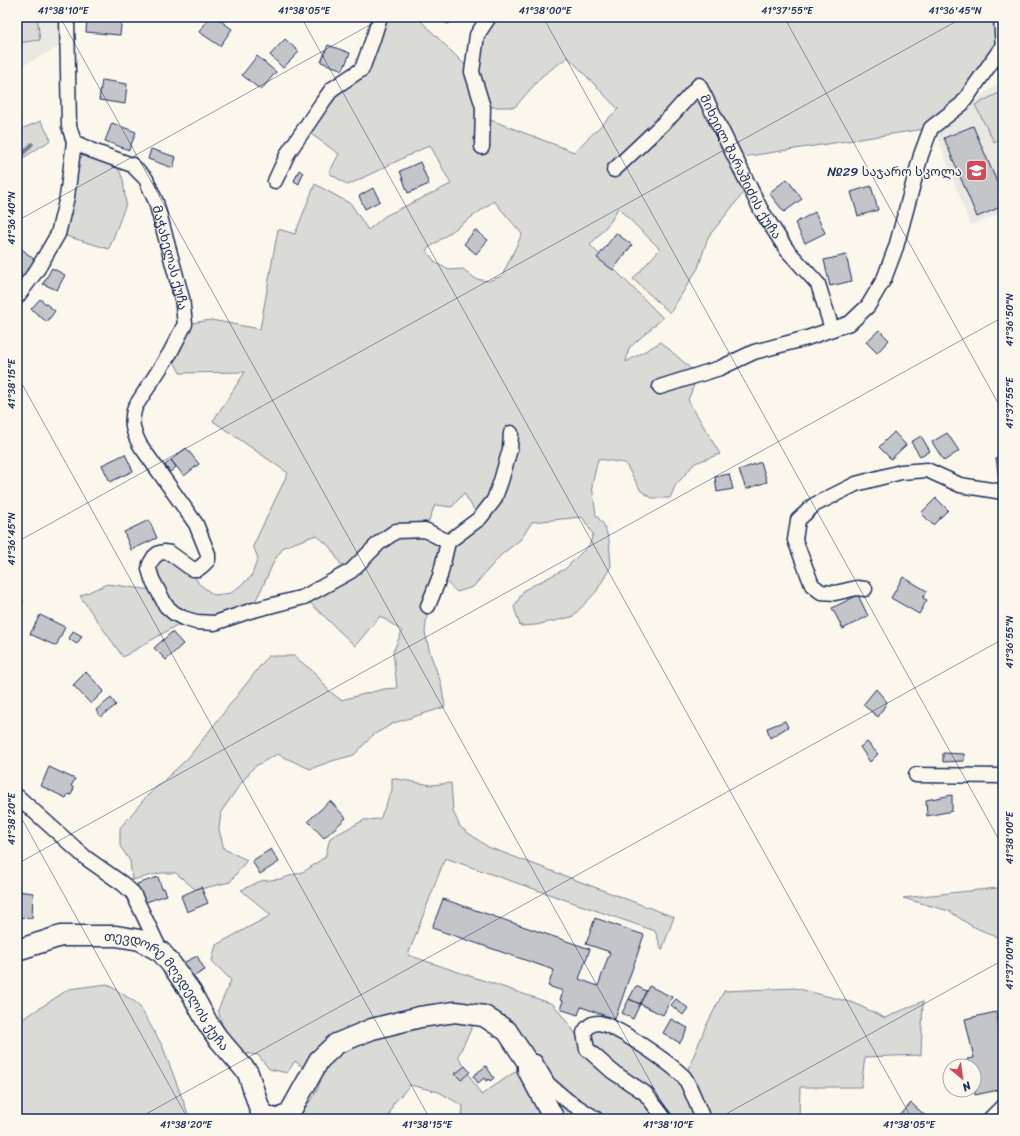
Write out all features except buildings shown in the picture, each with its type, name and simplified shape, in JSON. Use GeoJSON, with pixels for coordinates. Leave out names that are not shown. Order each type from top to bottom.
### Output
{"type":"FeatureCollection","features":[{"type":"Feature","properties":{"kind":"street"},"geometry":{"type":"LineString","coordinates":[[17,297],[37,270],[58,234],[67,197],[74,142],[69,126],[67,17]]}},
{"type":"Feature","properties":{"kind":"street"},"geometry":{"type":"LineString","coordinates":[[275,180],[288,153],[332,89],[362,69],[380,17]]}},
{"type":"Feature","properties":{"kind":"street"},"geometry":{"type":"LineString","coordinates":[[482,147],[483,107],[472,72],[477,35],[489,17]]}},
{"type":"Feature","properties":{"kind":"street"},"geometry":{"type":"LineString","coordinates":[[660,387],[720,368],[754,352],[807,338],[850,323],[868,306],[884,280],[898,240],[921,155],[931,128],[962,104],[1003,48],[1001,17]]}},
{"type":"Feature","properties":{"kind":"street","name":"მიხეილ შარაშიძის ქუჩა"},"geometry":{"type":"LineString","coordinates":[[614,170],[672,115],[699,85],[761,210],[786,250],[818,284],[832,329]]}},
{"type":"Feature","properties":{"kind":"street","name":"მაჭახელას ქუჩა"},"geometry":{"type":"LineString","coordinates":[[74,142],[132,165],[146,179],[156,202],[182,298],[185,324],[170,353],[135,407],[132,415],[134,432],[140,445],[196,524],[208,554],[208,560],[198,569],[192,569],[170,554],[164,552],[159,553],[154,557],[149,569],[152,580],[166,606],[183,618],[196,622],[215,623],[250,611],[304,597],[351,570],[379,543],[396,531],[424,530],[448,542]]}},
{"type":"Feature","properties":{"kind":"street"},"geometry":{"type":"LineString","coordinates":[[428,606],[440,576],[448,542],[480,518],[494,500],[510,449],[511,433]]}},
{"type":"Feature","properties":{"kind":"street"},"geometry":{"type":"LineString","coordinates":[[865,589],[857,588],[828,593],[821,592],[812,585],[795,540],[798,520],[814,505],[856,484],[901,472],[927,470],[960,485],[1003,492]]}},
{"type":"Feature","properties":{"kind":"street"},"geometry":{"type":"LineString","coordinates":[[916,775],[1003,776]]}},
{"type":"Feature","properties":{"kind":"street"},"geometry":{"type":"LineString","coordinates":[[17,796],[86,858],[123,884],[133,893],[161,952]]}},
{"type":"Feature","properties":{"kind":"street","name":"თევდორე მღვდელის ქუჩა"},"geometry":{"type":"LineString","coordinates":[[17,950],[61,936],[116,936],[140,940],[161,952],[191,992],[217,1037],[248,1073],[260,1113],[274,1119]]}},
{"type":"Feature","properties":{"kind":"street"},"geometry":{"type":"LineString","coordinates":[[278,1119],[289,1114],[319,1060],[336,1044],[372,1029],[420,1017],[455,1012],[484,1016],[507,1030],[528,1063],[528,1070],[554,1119]]}},
{"type":"Feature","properties":{"kind":"street"},"geometry":{"type":"LineString","coordinates":[[665,1119],[645,1093],[613,1072],[587,1049],[584,1033],[588,1026],[596,1023],[602,1024],[652,1051],[685,1078],[704,1119]]}},
{"type":"Feature","properties":{"kind":"street"},"geometry":{"type":"LineString","coordinates":[[528,1063],[535,1062],[548,1084],[568,1101],[596,1119]]}},
{"type":"Feature","properties":{"kind":"street"},"geometry":{"type":"LineString","coordinates":[[990,1119],[1003,1106]]}},
{"type":"Feature","properties":{"kind":"shaded area"},"geometry":{"type":"Polygon","coordinates":[[[17,17],[63,17],[64,44],[17,69],[17,17]]]}},
{"type":"Feature","properties":{"kind":"shaded area"},"geometry":{"type":"Polygon","coordinates":[[[17,17],[37,17],[40,40],[17,43],[17,17]]]}},
{"type":"Feature","properties":{"kind":"shaded area"},"geometry":{"type":"Polygon","coordinates":[[[380,17],[417,17],[472,72],[489,17],[1001,17],[1003,53],[931,128],[736,158],[749,186],[708,237],[698,268],[670,313],[633,279],[660,249],[618,208],[611,221],[590,245],[663,318],[629,348],[626,362],[661,342],[698,375],[688,400],[720,454],[695,463],[675,486],[670,498],[652,498],[641,491],[625,463],[598,459],[592,485],[596,515],[604,525],[609,540],[611,566],[596,592],[572,617],[536,625],[520,626],[514,607],[524,590],[565,569],[590,544],[593,534],[582,517],[532,522],[521,539],[501,555],[473,587],[457,592],[440,576],[428,606],[425,632],[430,653],[441,683],[445,707],[394,723],[373,735],[354,755],[310,769],[277,754],[254,767],[221,812],[219,830],[224,849],[247,860],[230,882],[196,890],[176,873],[161,873],[132,880],[130,861],[120,846],[120,828],[146,797],[188,758],[268,656],[294,656],[315,673],[329,691],[341,700],[384,689],[397,688],[393,652],[402,631],[380,616],[355,646],[304,597],[350,570],[342,566],[329,546],[316,535],[284,547],[275,559],[250,611],[182,622],[123,657],[80,596],[107,584],[160,591],[154,563],[163,557],[193,574],[199,584],[214,595],[231,593],[251,577],[258,558],[253,546],[288,473],[213,421],[245,372],[180,373],[170,353],[185,324],[211,320],[260,329],[278,229],[295,234],[315,184],[351,204],[368,230],[385,216],[451,184],[430,145],[348,185],[329,173],[339,154],[304,129],[322,103],[362,69],[380,17]],[[568,57],[542,76],[515,107],[483,107],[483,117],[574,152],[618,109],[568,57]],[[494,201],[426,250],[436,263],[449,270],[463,269],[476,279],[488,281],[502,276],[522,234],[494,201]],[[464,493],[452,507],[435,505],[425,530],[447,542],[479,518],[464,493]]]}},
{"type":"Feature","properties":{"kind":"shaded area"},"geometry":{"type":"Polygon","coordinates":[[[17,76],[21,129],[41,121],[51,140],[17,162],[17,76]]]}},
{"type":"Feature","properties":{"kind":"shaded area","name":"№29 საჯარო სკოლა"},"geometry":{"type":"Polygon","coordinates":[[[1003,80],[1003,213],[970,225],[935,130],[1003,80]]]}},
{"type":"Feature","properties":{"kind":"shaded area"},"geometry":{"type":"Polygon","coordinates":[[[1003,91],[1003,138],[994,142],[975,105],[1003,91]]]}},
{"type":"Feature","properties":{"kind":"shaded area"},"geometry":{"type":"Polygon","coordinates":[[[93,151],[114,159],[123,179],[126,204],[109,249],[66,236],[78,159],[93,151]]]}},
{"type":"Feature","properties":{"kind":"shaded area"},"geometry":{"type":"Polygon","coordinates":[[[17,359],[22,398],[22,419],[17,436],[17,359]]]}},
{"type":"Feature","properties":{"kind":"shaded area"},"geometry":{"type":"Polygon","coordinates":[[[392,778],[431,785],[451,783],[453,811],[460,827],[488,847],[674,917],[662,950],[655,931],[445,858],[408,955],[553,1004],[586,1047],[585,1042],[596,1023],[685,1077],[705,1028],[724,991],[795,988],[854,1003],[885,1018],[923,1001],[921,1055],[865,1057],[861,1087],[800,1087],[799,1119],[462,1119],[463,1106],[439,1092],[410,1085],[393,1104],[388,1119],[278,1119],[306,1106],[314,1096],[321,1080],[295,1061],[287,1073],[269,1069],[258,1055],[229,1051],[218,1010],[231,980],[212,961],[216,945],[271,915],[241,890],[261,881],[280,879],[305,871],[325,857],[330,838],[364,820],[380,819],[392,790],[392,778]],[[478,1015],[458,1056],[481,1095],[528,1063],[478,1015]]]}},
{"type":"Feature","properties":{"kind":"shaded area"},"geometry":{"type":"Polygon","coordinates":[[[1003,888],[1003,940],[970,925],[949,911],[903,898],[1003,888]]]}},
{"type":"Feature","properties":{"kind":"shaded area"},"geometry":{"type":"Polygon","coordinates":[[[107,984],[138,1004],[162,1045],[190,1119],[17,1119],[17,1023],[69,989],[107,984]]]}},
{"type":"Feature","properties":{"kind":"waterway"},"geometry":{"type":"LineString","coordinates":[[17,160],[32,144]]}},
{"type":"Feature","properties":{"kind":"place","name":"№29 საჯარო სკოლა"},"geometry":{"type":"Point","coordinates":[977,171]}}]}
